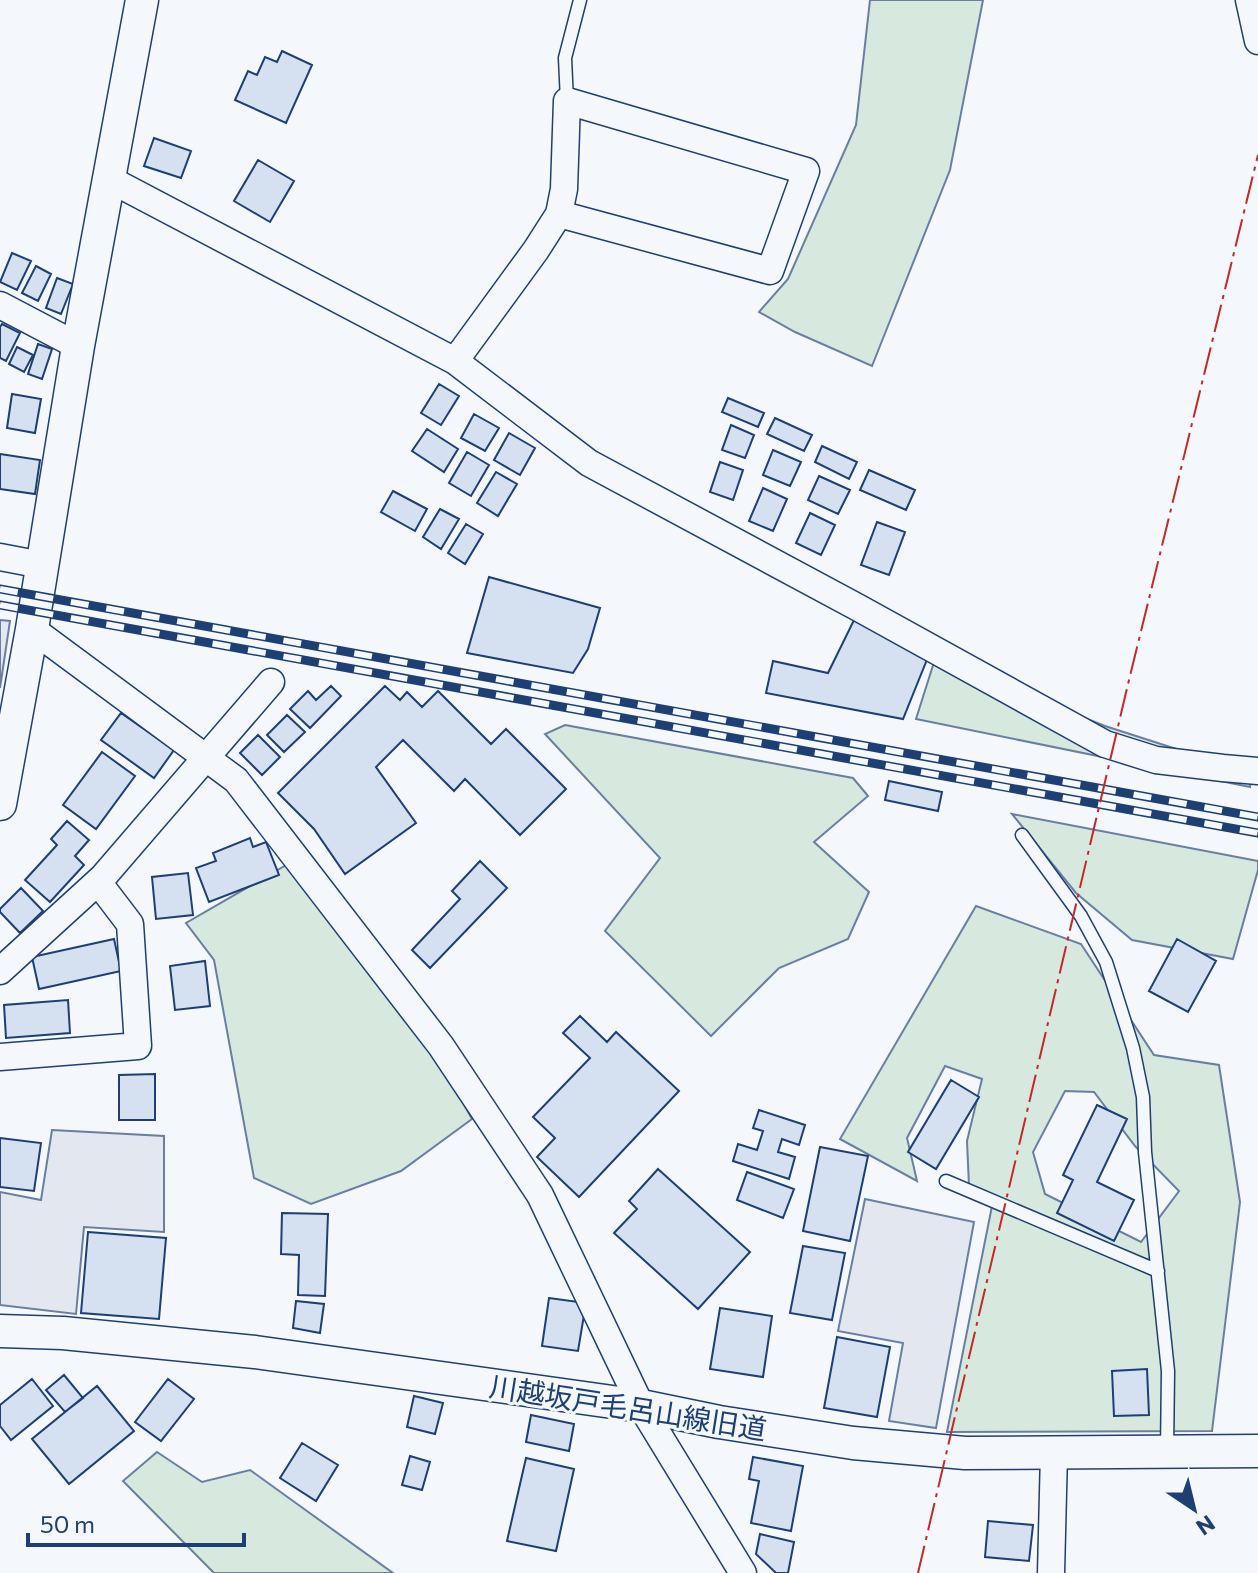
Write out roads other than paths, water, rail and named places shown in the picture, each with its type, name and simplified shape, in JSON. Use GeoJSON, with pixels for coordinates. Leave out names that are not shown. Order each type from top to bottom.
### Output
{"type":"FeatureCollection","features":[{"type":"Feature","properties":{"kind":"street"},"geometry":{"type":"LineString","coordinates":[[0,804],[78,346],[142,0]]}},
{"type":"Feature","properties":{"kind":"street"},"geometry":{"type":"LineString","coordinates":[[1249,0],[1258,41]]}},
{"type":"Feature","properties":{"kind":"street"},"geometry":{"type":"LineString","coordinates":[[455,361],[559,214],[564,189],[567,101],[806,171],[770,271],[559,214]]}},
{"type":"Feature","properties":{"kind":"street"},"geometry":{"type":"LineString","coordinates":[[109,179],[455,361],[589,463],[1105,744],[1156,760],[1258,771]]}},
{"type":"Feature","properties":{"kind":"street"},"geometry":{"type":"LineString","coordinates":[[0,305],[78,346]]}},
{"type":"Feature","properties":{"kind":"street"},"geometry":{"type":"LineString","coordinates":[[0,557],[42,565]]}},
{"type":"Feature","properties":{"kind":"street"},"geometry":{"type":"LineString","coordinates":[[32,629],[236,780],[450,1058],[540,1195],[641,1406],[743,1573]]}},
{"type":"Feature","properties":{"kind":"street"},"geometry":{"type":"LineString","coordinates":[[0,971],[98,882],[271,682]]}},
{"type":"Feature","properties":{"kind":"street"},"geometry":{"type":"LineString","coordinates":[[0,1057],[138,1046],[130,924],[98,882]]}},
{"type":"Feature","properties":{"kind":"street","name":"川越坂戸毛呂山線旧道"},"geometry":{"type":"LineString","coordinates":[[0,1331],[63,1333],[255,1352],[641,1406],[853,1443],[965,1453],[1258,1451]]}},
{"type":"Feature","properties":{"kind":"street"},"geometry":{"type":"LineString","coordinates":[[1051,1573],[1054,1453]]}},
{"type":"Feature","properties":{"kind":"lane"},"geometry":{"type":"LineString","coordinates":[[567,101],[565,58],[580,0]]}},
{"type":"Feature","properties":{"kind":"lane"},"geometry":{"type":"LineString","coordinates":[[1022,835],[1081,916],[1106,962],[1133,1048],[1143,1097],[1145,1152],[1168,1371],[1167,1452]]}},
{"type":"Feature","properties":{"kind":"lane"},"geometry":{"type":"LineString","coordinates":[[946,1181],[1158,1271]]}},
{"type":"Feature","properties":{"kind":"railway"},"geometry":{"type":"LineString","coordinates":[[0,589],[1258,817]]}},
{"type":"Feature","properties":{"kind":"railway"},"geometry":{"type":"LineString","coordinates":[[0,605],[1258,833]]}}]}
